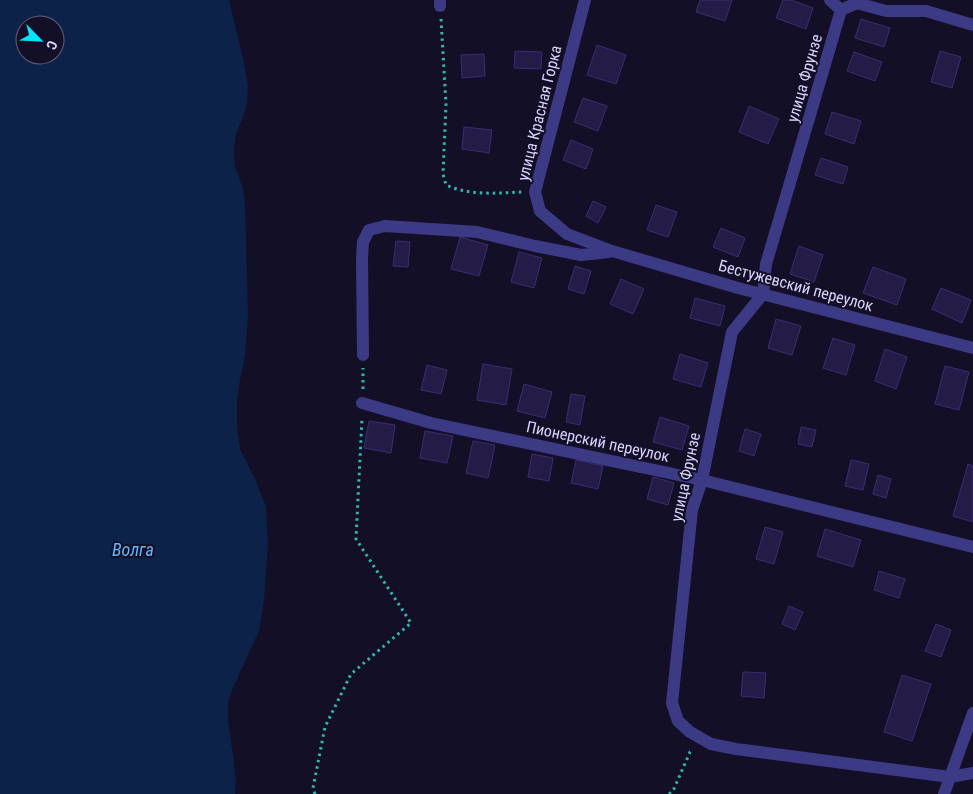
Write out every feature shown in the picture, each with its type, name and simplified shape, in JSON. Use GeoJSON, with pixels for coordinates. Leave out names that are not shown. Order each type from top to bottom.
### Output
{"type":"FeatureCollection","features":[{"type":"Feature","properties":{"kind":"street","name":"улица Красная Горка"},"geometry":{"type":"LineString","coordinates":[[585,0],[535,192],[540,211],[567,234],[612,251]]}},
{"type":"Feature","properties":{"kind":"street"},"geometry":{"type":"LineString","coordinates":[[830,0],[841,10],[857,3],[886,11],[926,11],[973,25]]}},
{"type":"Feature","properties":{"kind":"street","name":"улица Фрунзе"},"geometry":{"type":"LineString","coordinates":[[841,10],[766,264],[763,294],[732,332],[702,480],[692,510],[672,703],[678,721],[690,732],[711,744],[950,777],[973,773]]}},
{"type":"Feature","properties":{"kind":"street"},"geometry":{"type":"LineString","coordinates":[[362,356],[362,259],[363,242],[369,230],[385,226],[477,232],[581,255],[612,251]]}},
{"type":"Feature","properties":{"kind":"street","name":"Бестужевский переулок"},"geometry":{"type":"LineString","coordinates":[[612,251],[763,294],[973,348]]}},
{"type":"Feature","properties":{"kind":"street","name":"Пионерский переулок"},"geometry":{"type":"LineString","coordinates":[[362,403],[431,422],[702,480],[973,547]]}},
{"type":"Feature","properties":{"kind":"street"},"geometry":{"type":"LineString","coordinates":[[944,794],[973,713]]}},
{"type":"Feature","properties":{"kind":"path"},"geometry":{"type":"LineString","coordinates":[[440,3],[446,104],[443,174],[446,185],[454,189],[473,193],[535,192]]}},
{"type":"Feature","properties":{"kind":"path"},"geometry":{"type":"LineString","coordinates":[[315,794],[313,788],[325,727],[351,674],[411,623],[356,539],[362,403],[362,356]]}},
{"type":"Feature","properties":{"kind":"path"},"geometry":{"type":"LineString","coordinates":[[669,794],[673,791],[690,752],[711,744]]}},
{"type":"Feature","properties":{"kind":"water","name":"Волга"},"geometry":{"type":"Polygon","coordinates":[[[0,0],[229,0],[248,85],[247,104],[236,133],[234,149],[235,167],[243,188],[245,204],[248,316],[245,355],[237,400],[237,425],[240,449],[266,506],[268,543],[264,601],[259,631],[228,702],[228,721],[236,783],[235,794],[0,794],[0,0]]]}},
{"type":"Feature","properties":{"kind":"building"},"geometry":{"type":"Polygon","coordinates":[[[700,0],[732,0],[725,21],[696,12],[700,0]]]}},
{"type":"Feature","properties":{"kind":"building"},"geometry":{"type":"Polygon","coordinates":[[[783,0],[791,0],[813,8],[806,29],[776,18],[783,0]]]}},
{"type":"Feature","properties":{"kind":"building"},"geometry":{"type":"Polygon","coordinates":[[[861,19],[890,28],[884,47],[855,38],[861,19]]]}},
{"type":"Feature","properties":{"kind":"building"},"geometry":{"type":"Polygon","coordinates":[[[597,45],[626,55],[616,84],[587,75],[597,45]]]}},
{"type":"Feature","properties":{"kind":"building"},"geometry":{"type":"Polygon","coordinates":[[[515,51],[542,52],[541,69],[514,68],[515,51]]]}},
{"type":"Feature","properties":{"kind":"building"},"geometry":{"type":"Polygon","coordinates":[[[940,51],[961,57],[952,88],[931,82],[940,51]]]}},
{"type":"Feature","properties":{"kind":"building"},"geometry":{"type":"Polygon","coordinates":[[[854,52],[882,62],[875,81],[847,71],[854,52]]]}},
{"type":"Feature","properties":{"kind":"building"},"geometry":{"type":"Polygon","coordinates":[[[484,54],[485,76],[462,78],[461,55],[484,54]]]}},
{"type":"Feature","properties":{"kind":"building"},"geometry":{"type":"Polygon","coordinates":[[[583,98],[607,106],[598,131],[574,122],[583,98]]]}},
{"type":"Feature","properties":{"kind":"building"},"geometry":{"type":"Polygon","coordinates":[[[749,106],[779,119],[768,144],[739,132],[749,106]]]}},
{"type":"Feature","properties":{"kind":"building"},"geometry":{"type":"Polygon","coordinates":[[[832,112],[861,121],[854,144],[825,134],[832,112]]]}},
{"type":"Feature","properties":{"kind":"building"},"geometry":{"type":"Polygon","coordinates":[[[464,127],[492,130],[489,153],[462,149],[464,127]]]}},
{"type":"Feature","properties":{"kind":"building"},"geometry":{"type":"Polygon","coordinates":[[[571,140],[593,149],[586,169],[563,160],[571,140]]]}},
{"type":"Feature","properties":{"kind":"building"},"geometry":{"type":"Polygon","coordinates":[[[821,158],[848,167],[843,184],[815,175],[821,158]]]}},
{"type":"Feature","properties":{"kind":"building"},"geometry":{"type":"Polygon","coordinates":[[[593,201],[606,207],[598,223],[586,216],[593,201]]]}},
{"type":"Feature","properties":{"kind":"building"},"geometry":{"type":"Polygon","coordinates":[[[656,205],[677,212],[668,237],[647,230],[656,205]]]}},
{"type":"Feature","properties":{"kind":"building"},"geometry":{"type":"Polygon","coordinates":[[[721,228],[745,238],[738,257],[713,247],[721,228]]]}},
{"type":"Feature","properties":{"kind":"building"},"geometry":{"type":"Polygon","coordinates":[[[460,237],[488,245],[479,276],[451,269],[460,237]]]}},
{"type":"Feature","properties":{"kind":"building"},"geometry":{"type":"Polygon","coordinates":[[[396,241],[410,242],[408,267],[393,266],[396,241]]]}},
{"type":"Feature","properties":{"kind":"building"},"geometry":{"type":"Polygon","coordinates":[[[799,246],[823,255],[814,282],[790,274],[799,246]]]}},
{"type":"Feature","properties":{"kind":"building"},"geometry":{"type":"Polygon","coordinates":[[[519,252],[542,258],[534,288],[511,282],[519,252]]]}},
{"type":"Feature","properties":{"kind":"building"},"geometry":{"type":"Polygon","coordinates":[[[575,266],[591,271],[584,294],[568,289],[575,266]]]}},
{"type":"Feature","properties":{"kind":"building"},"geometry":{"type":"Polygon","coordinates":[[[873,267],[906,279],[897,305],[863,293],[873,267]]]}},
{"type":"Feature","properties":{"kind":"building"},"geometry":{"type":"Polygon","coordinates":[[[621,279],[644,289],[633,314],[610,304],[621,279]]]}},
{"type":"Feature","properties":{"kind":"building"},"geometry":{"type":"Polygon","coordinates":[[[941,288],[971,300],[962,323],[932,309],[941,288]]]}},
{"type":"Feature","properties":{"kind":"building"},"geometry":{"type":"Polygon","coordinates":[[[695,298],[725,306],[720,326],[690,318],[695,298]]]}},
{"type":"Feature","properties":{"kind":"building"},"geometry":{"type":"Polygon","coordinates":[[[776,319],[801,326],[792,355],[768,348],[776,319]]]}},
{"type":"Feature","properties":{"kind":"building"},"geometry":{"type":"Polygon","coordinates":[[[833,338],[855,345],[846,375],[823,368],[833,338]]]}},
{"type":"Feature","properties":{"kind":"building"},"geometry":{"type":"Polygon","coordinates":[[[885,349],[907,357],[896,389],[875,381],[885,349]]]}},
{"type":"Feature","properties":{"kind":"building"},"geometry":{"type":"Polygon","coordinates":[[[680,354],[708,363],[701,387],[673,379],[680,354]]]}},
{"type":"Feature","properties":{"kind":"building"},"geometry":{"type":"Polygon","coordinates":[[[483,364],[512,369],[506,405],[477,400],[483,364]]]}},
{"type":"Feature","properties":{"kind":"building"},"geometry":{"type":"Polygon","coordinates":[[[427,365],[447,370],[441,394],[421,390],[427,365]]]}},
{"type":"Feature","properties":{"kind":"building"},"geometry":{"type":"Polygon","coordinates":[[[945,366],[969,372],[959,410],[935,404],[945,366]]]}},
{"type":"Feature","properties":{"kind":"building"},"geometry":{"type":"Polygon","coordinates":[[[524,384],[552,392],[545,418],[517,411],[524,384]]]}},
{"type":"Feature","properties":{"kind":"building"},"geometry":{"type":"Polygon","coordinates":[[[571,394],[585,396],[580,425],[566,422],[571,394]]]}},
{"type":"Feature","properties":{"kind":"building"},"geometry":{"type":"Polygon","coordinates":[[[660,417],[689,426],[682,450],[653,442],[660,417]]]}},
{"type":"Feature","properties":{"kind":"building"},"geometry":{"type":"Polygon","coordinates":[[[369,421],[395,425],[391,453],[364,448],[369,421]]]}},
{"type":"Feature","properties":{"kind":"building"},"geometry":{"type":"Polygon","coordinates":[[[801,427],[816,430],[812,447],[798,444],[801,427]]]}},
{"type":"Feature","properties":{"kind":"building"},"geometry":{"type":"Polygon","coordinates":[[[745,429],[761,434],[754,456],[739,451],[745,429]]]}},
{"type":"Feature","properties":{"kind":"building"},"geometry":{"type":"Polygon","coordinates":[[[425,431],[453,436],[447,463],[420,458],[425,431]]]}},
{"type":"Feature","properties":{"kind":"building"},"geometry":{"type":"Polygon","coordinates":[[[473,441],[495,445],[488,478],[466,473],[473,441]]]}},
{"type":"Feature","properties":{"kind":"building"},"geometry":{"type":"Polygon","coordinates":[[[532,454],[553,458],[549,481],[528,477],[532,454]]]}},
{"type":"Feature","properties":{"kind":"building"},"geometry":{"type":"Polygon","coordinates":[[[576,460],[603,466],[598,489],[571,483],[576,460]]]}},
{"type":"Feature","properties":{"kind":"building"},"geometry":{"type":"Polygon","coordinates":[[[851,460],[869,464],[863,490],[845,486],[851,460]]]}},
{"type":"Feature","properties":{"kind":"building"},"geometry":{"type":"Polygon","coordinates":[[[968,464],[973,466],[973,522],[953,516],[968,464]]]}},
{"type":"Feature","properties":{"kind":"building"},"geometry":{"type":"Polygon","coordinates":[[[878,475],[891,479],[886,498],[873,494],[878,475]]]}},
{"type":"Feature","properties":{"kind":"building"},"geometry":{"type":"Polygon","coordinates":[[[653,477],[674,483],[668,505],[647,499],[653,477]]]}},
{"type":"Feature","properties":{"kind":"building"},"geometry":{"type":"Polygon","coordinates":[[[765,527],[783,532],[774,564],[756,559],[765,527]]]}},
{"type":"Feature","properties":{"kind":"building"},"geometry":{"type":"Polygon","coordinates":[[[825,529],[861,540],[853,567],[817,556],[825,529]]]}},
{"type":"Feature","properties":{"kind":"building"},"geometry":{"type":"Polygon","coordinates":[[[879,571],[905,579],[899,598],[874,590],[879,571]]]}},
{"type":"Feature","properties":{"kind":"building"},"geometry":{"type":"Polygon","coordinates":[[[789,606],[803,612],[795,630],[782,624],[789,606]]]}},
{"type":"Feature","properties":{"kind":"building"},"geometry":{"type":"Polygon","coordinates":[[[936,624],[951,630],[941,657],[925,651],[936,624]]]}},
{"type":"Feature","properties":{"kind":"building"},"geometry":{"type":"Polygon","coordinates":[[[743,672],[766,673],[764,698],[741,696],[743,672]]]}},
{"type":"Feature","properties":{"kind":"building"},"geometry":{"type":"Polygon","coordinates":[[[902,675],[931,684],[912,741],[884,732],[902,675]]]}}]}
